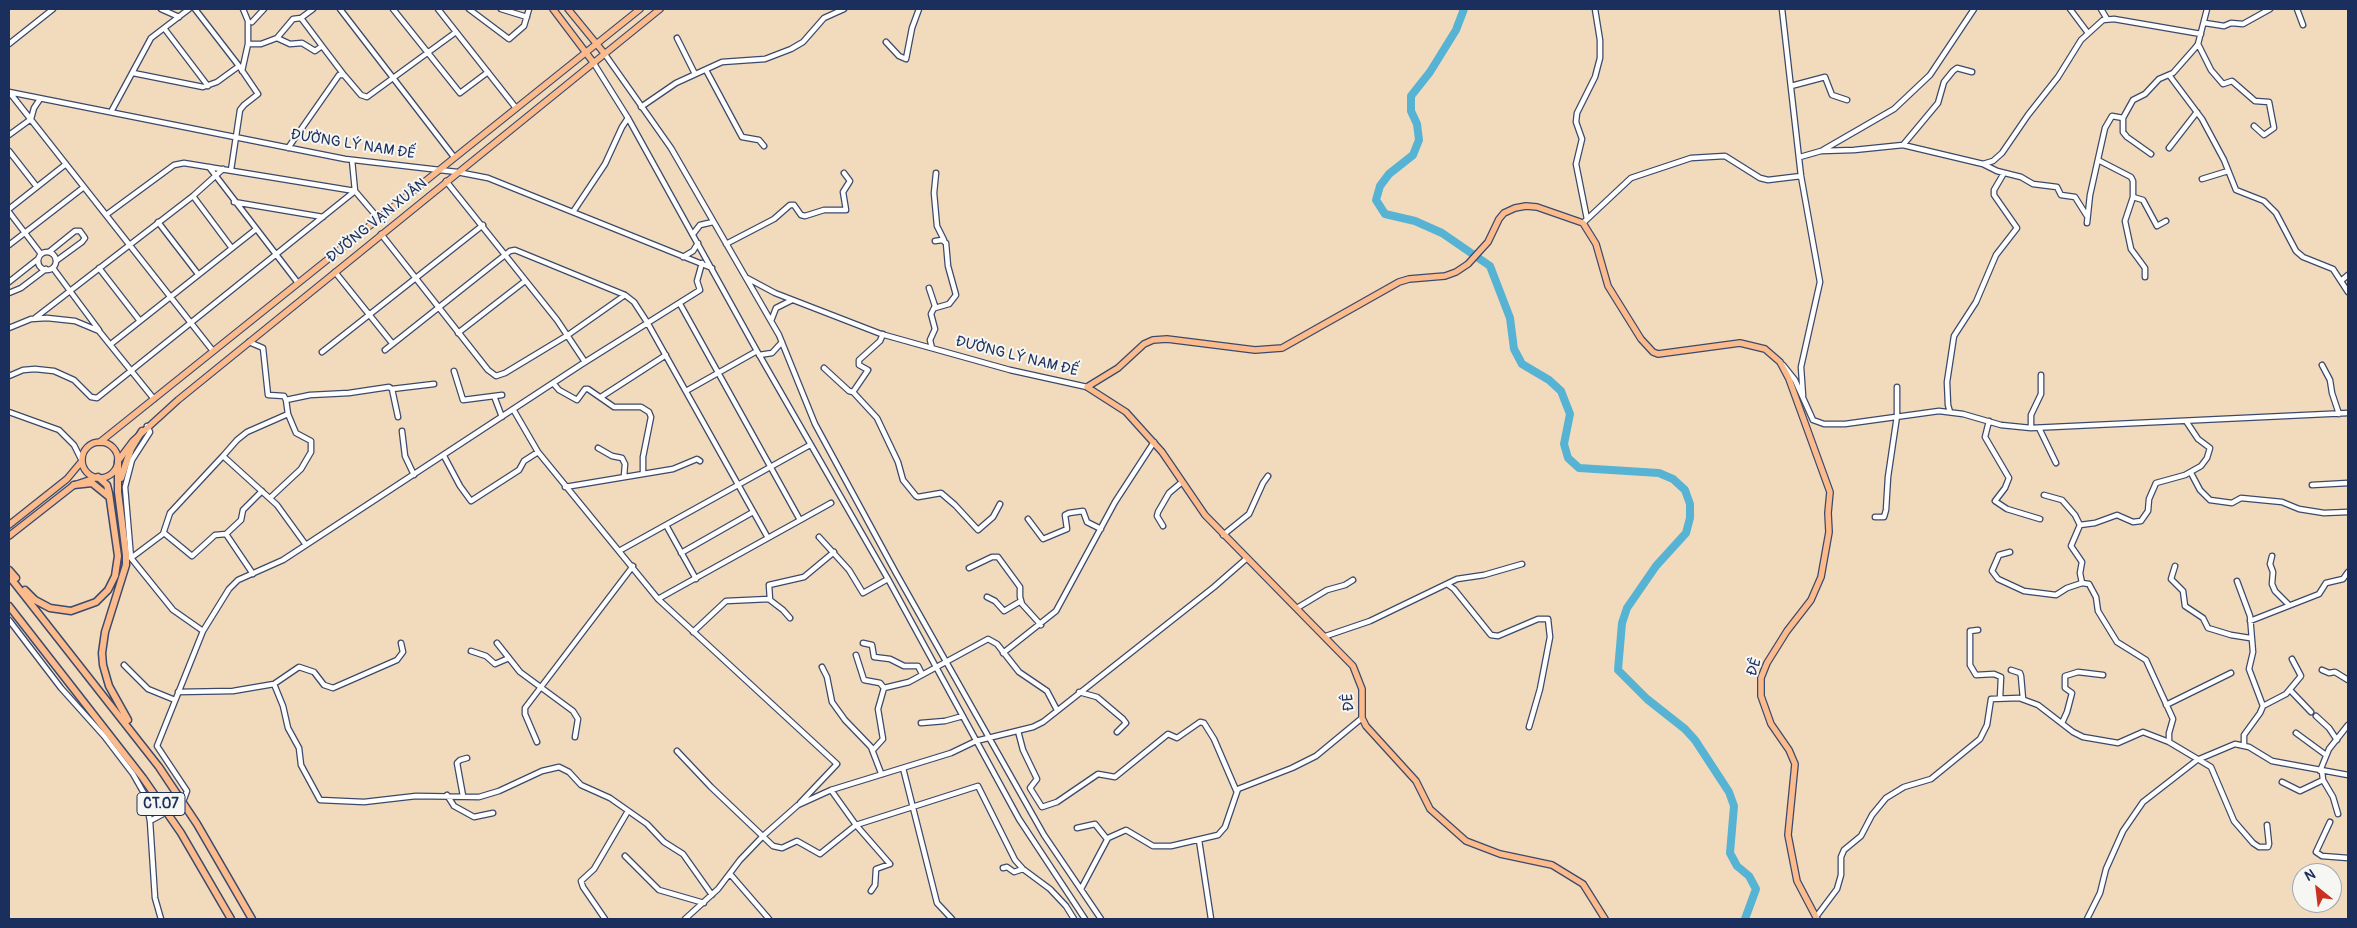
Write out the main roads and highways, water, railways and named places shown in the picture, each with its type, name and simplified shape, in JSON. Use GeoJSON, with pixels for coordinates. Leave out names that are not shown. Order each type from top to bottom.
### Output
{"type":"FeatureCollection","features":[{"type":"Feature","properties":{"kind":"highway"},"geometry":{"type":"LineString","coordinates":[[118,492],[126,462],[145,429]]}},
{"type":"Feature","properties":{"kind":"highway"},"geometry":{"type":"LineString","coordinates":[[118,461],[118,492],[126,565],[102,642],[103,666],[114,698],[158,767]]}},
{"type":"Feature","properties":{"kind":"highway"},"geometry":{"type":"LineString","coordinates":[[9,570],[28,594],[50,608],[71,611],[96,602],[108,590],[118,566],[110,498],[106,485],[98,477]]}},
{"type":"Feature","properties":{"kind":"highway"},"geometry":{"type":"LineString","coordinates":[[74,485],[92,483],[103,490],[110,498]]}},
{"type":"Feature","properties":{"kind":"highway","name":"CT.07"},"geometry":{"type":"LineString","coordinates":[[9,576],[158,767],[201,831],[252,919]]}},
{"type":"Feature","properties":{"kind":"highway","name":"CT.07"},"geometry":{"type":"LineString","coordinates":[[9,606],[144,778],[181,833],[231,919]]}},
{"type":"Feature","properties":{"kind":"highway"},"geometry":{"type":"LineString","coordinates":[[9,612],[54,670],[74,688]]}},
{"type":"Feature","properties":{"kind":"main road"},"geometry":{"type":"LineString","coordinates":[[553,9],[593,62]]}},
{"type":"Feature","properties":{"kind":"main road"},"geometry":{"type":"LineString","coordinates":[[568,9],[604,54]]}},
{"type":"Feature","properties":{"kind":"main road","name":"ĐƯỜNG VẠN XUÂN"},"geometry":{"type":"LineString","coordinates":[[100,442],[596,44],[633,11],[640,9]]}},
{"type":"Feature","properties":{"kind":"main road","name":"ĐƯỜNG VẠN XUÂN"},"geometry":{"type":"LineString","coordinates":[[118,461],[145,429],[249,342],[660,9]]}},
{"type":"Feature","properties":{"kind":"main road","name":"ĐÊ"},"geometry":{"type":"LineString","coordinates":[[1468,264],[1486,244],[1499,219],[1515,208],[1537,207],[1585,221],[1596,244],[1608,286],[1650,350],[1658,354],[1748,344],[1765,349],[1780,362],[1789,379],[1830,492],[1829,532],[1822,572],[1811,600],[1787,631],[1767,663],[1761,678],[1761,696],[1771,724],[1789,750],[1795,764],[1788,835],[1797,881],[1817,918]]}},
{"type":"Feature","properties":{"kind":"main road","name":"ĐƯỜNG LÝ NAM ĐẾ"},"geometry":{"type":"LineString","coordinates":[[1087,387],[1118,368],[1144,344],[1153,340],[1167,339],[1255,350],[1282,348],[1398,282],[1409,279],[1451,275],[1468,264]]}},
{"type":"Feature","properties":{"kind":"main road","name":"ĐÊ"},"geometry":{"type":"LineString","coordinates":[[1087,387],[1121,408],[1154,442],[1206,515],[1223,535],[1354,666],[1362,689],[1362,718],[1371,734],[1416,781],[1430,809],[1466,841],[1500,854],[1552,865],[1583,884],[1605,919]]}},
{"type":"Feature","properties":{"kind":"main road"},"geometry":{"type":"LineString","coordinates":[[9,525],[67,479],[82,461],[85,450],[90,445],[100,442],[111,446],[117,455],[118,461],[109,475],[86,479],[74,485],[9,536]]}},
{"type":"Feature","properties":{"kind":"main road"},"geometry":{"type":"LineString","coordinates":[[82,461],[87,472],[98,477]]}},
{"type":"Feature","properties":{"kind":"waterway"},"geometry":{"type":"LineString","coordinates":[[1464,9],[1456,30],[1430,72],[1411,96],[1411,111],[1417,124],[1419,140],[1413,155],[1389,174],[1380,186],[1376,200],[1385,214],[1415,221],[1442,233],[1490,266],[1510,318],[1514,349],[1522,364],[1549,380],[1561,391],[1570,414],[1564,444],[1568,458],[1579,468],[1659,473],[1673,479],[1685,490],[1690,504],[1690,518],[1686,533],[1656,566],[1627,608],[1622,623],[1618,670],[1647,699],[1685,729],[1695,740],[1729,792],[1734,806],[1730,853],[1737,866],[1749,876],[1756,889],[1745,919]]}},
{"type":"Feature","properties":{"kind":"tunnel"},"geometry":{"type":"LineString","coordinates":[[164,813],[183,800]]}}]}
